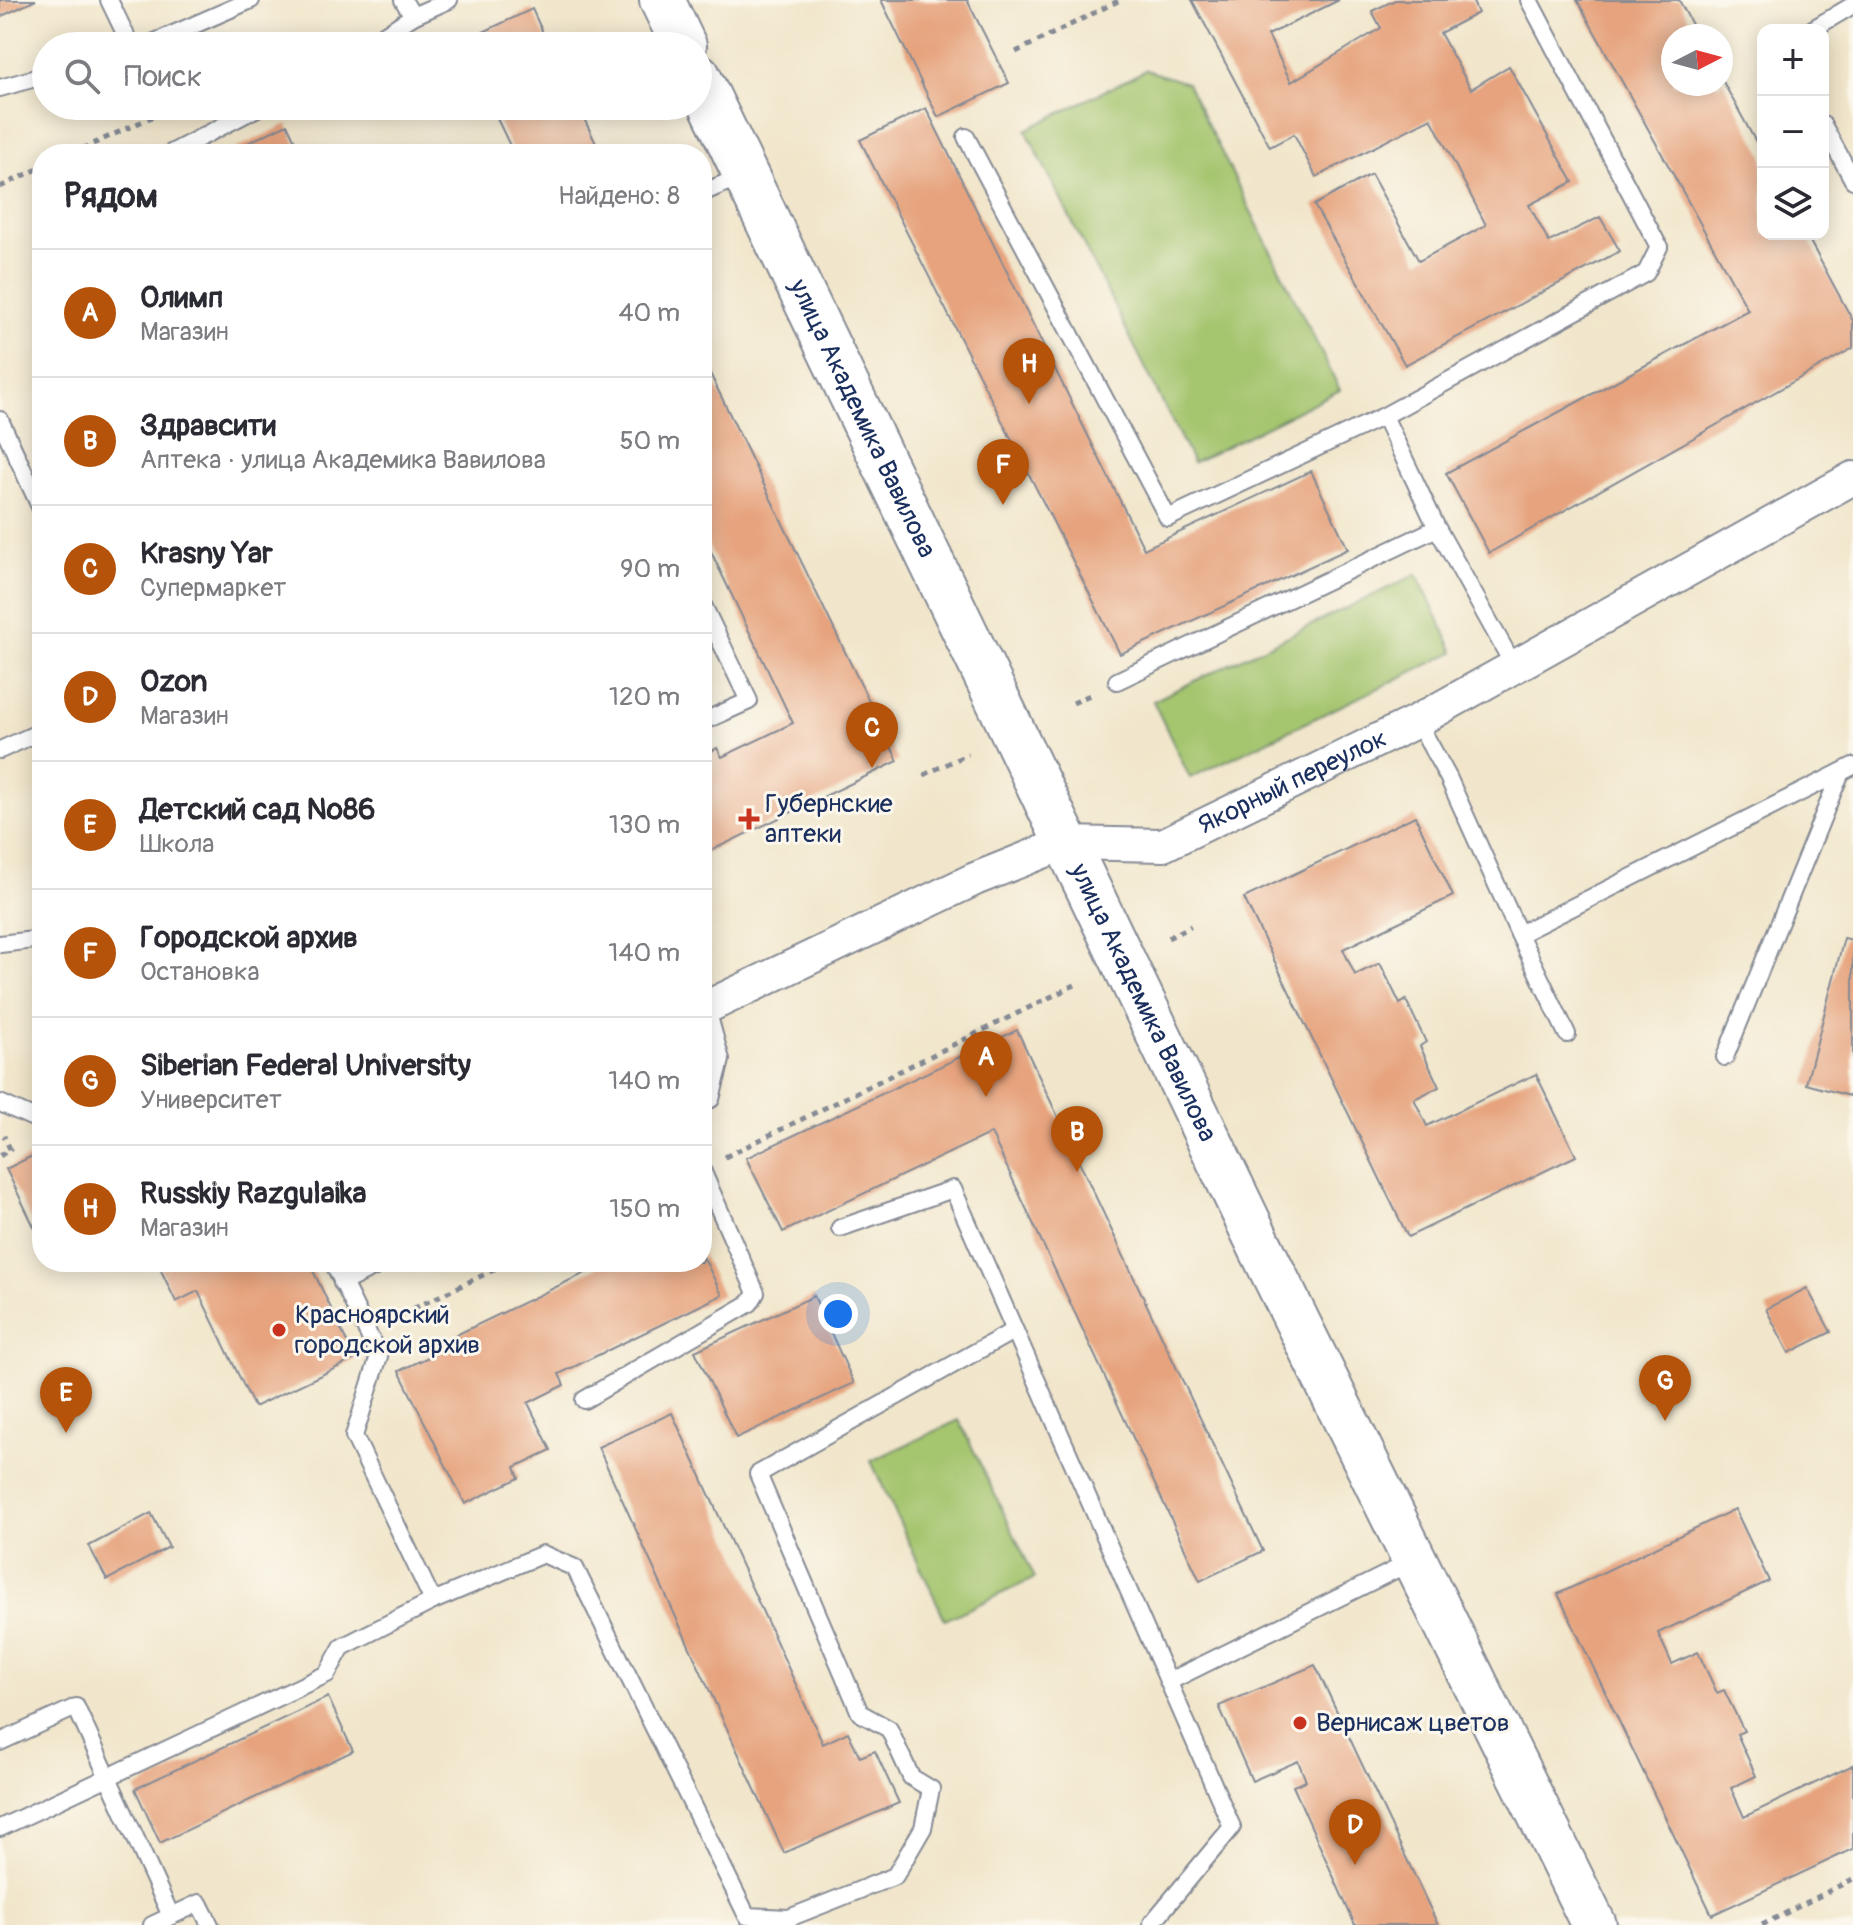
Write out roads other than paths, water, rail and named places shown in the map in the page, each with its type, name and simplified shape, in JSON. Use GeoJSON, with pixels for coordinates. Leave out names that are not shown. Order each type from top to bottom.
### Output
{"type":"FeatureCollection","features":[{"type":"Feature","properties":{"kind":"street"},"geometry":{"type":"LineString","coordinates":[[662,0],[677,32]]}},
{"type":"Feature","properties":{"kind":"street","name":"улица Академика Вавилова"},"geometry":{"type":"LineString","coordinates":[[712,105],[1065,843],[1594,1925]]}},
{"type":"Feature","properties":{"kind":"street","name":"Якорный переулок"},"geometry":{"type":"LineString","coordinates":[[712,998],[975,879],[1065,843],[1163,845],[1417,721],[1853,478]]}},
{"type":"Feature","properties":{"kind":"lane"},"geometry":{"type":"LineString","coordinates":[[109,0],[124,32]]}},
{"type":"Feature","properties":{"kind":"lane"},"geometry":{"type":"LineString","coordinates":[[178,32],[251,0]]}},
{"type":"Feature","properties":{"kind":"lane"},"geometry":{"type":"LineString","coordinates":[[403,0],[413,16]]}},
{"type":"Feature","properties":{"kind":"lane"},"geometry":{"type":"LineString","coordinates":[[388,32],[413,16],[449,0]]}},
{"type":"Feature","properties":{"kind":"lane"},"geometry":{"type":"LineString","coordinates":[[966,137],[1168,518],[1384,416],[1646,273],[1659,247],[1529,0]]}},
{"type":"Feature","properties":{"kind":"lane"},"geometry":{"type":"LineString","coordinates":[[1821,24],[1853,5]]}},
{"type":"Feature","properties":{"kind":"lane"},"geometry":{"type":"LineString","coordinates":[[0,88],[32,79]]}},
{"type":"Feature","properties":{"kind":"lane"},"geometry":{"type":"LineString","coordinates":[[188,144],[234,120]]}},
{"type":"Feature","properties":{"kind":"lane"},"geometry":{"type":"LineString","coordinates":[[1829,136],[1853,180]]}},
{"type":"Feature","properties":{"kind":"lane"},"geometry":{"type":"LineString","coordinates":[[712,189],[745,175]]}},
{"type":"Feature","properties":{"kind":"lane"},"geometry":{"type":"LineString","coordinates":[[1384,416],[1437,528],[1514,666]]}},
{"type":"Feature","properties":{"kind":"lane"},"geometry":{"type":"LineString","coordinates":[[0,420],[32,489]]}},
{"type":"Feature","properties":{"kind":"lane"},"geometry":{"type":"LineString","coordinates":[[1117,681],[1437,528]]}},
{"type":"Feature","properties":{"kind":"lane"},"geometry":{"type":"LineString","coordinates":[[712,624],[749,701],[712,718]]}},
{"type":"Feature","properties":{"kind":"lane"},"geometry":{"type":"LineString","coordinates":[[1417,721],[1448,777],[1567,1034]]}},
{"type":"Feature","properties":{"kind":"lane"},"geometry":{"type":"LineString","coordinates":[[0,750],[32,736]]}},
{"type":"Feature","properties":{"kind":"lane"},"geometry":{"type":"LineString","coordinates":[[1519,934],[1847,769]]}},
{"type":"Feature","properties":{"kind":"lane"},"geometry":{"type":"LineString","coordinates":[[1725,1057],[1847,769]]}},
{"type":"Feature","properties":{"kind":"lane"},"geometry":{"type":"LineString","coordinates":[[0,944],[32,940]]}},
{"type":"Feature","properties":{"kind":"lane"},"geometry":{"type":"LineString","coordinates":[[712,1029],[721,1060],[712,1095]]}},
{"type":"Feature","properties":{"kind":"lane"},"geometry":{"type":"LineString","coordinates":[[0,1103],[32,1117]]}},
{"type":"Feature","properties":{"kind":"lane"},"geometry":{"type":"LineString","coordinates":[[584,1400],[750,1303],[756,1293],[712,1174]]}},
{"type":"Feature","properties":{"kind":"lane"},"geometry":{"type":"LineString","coordinates":[[840,1228],[953,1189],[1232,1827],[1152,1923]]}},
{"type":"Feature","properties":{"kind":"lane"},"geometry":{"type":"LineString","coordinates":[[337,1272],[379,1356],[354,1436],[433,1601]]}},
{"type":"Feature","properties":{"kind":"lane"},"geometry":{"type":"LineString","coordinates":[[342,1283],[365,1272]]}},
{"type":"Feature","properties":{"kind":"lane"},"geometry":{"type":"LineString","coordinates":[[0,1828],[327,1674],[342,1647],[433,1601],[543,1554],[575,1568],[747,1916],[789,1918],[895,1876],[923,1828],[931,1789],[911,1777],[889,1729],[860,1713],[758,1474],[1013,1331]]}},
{"type":"Feature","properties":{"kind":"lane"},"geometry":{"type":"LineString","coordinates":[[1170,1681],[1416,1560]]}},
{"type":"Feature","properties":{"kind":"lane"},"geometry":{"type":"LineString","coordinates":[[0,1742],[76,1707],[171,1916]]}},
{"type":"Feature","properties":{"kind":"lane"},"geometry":{"type":"LineString","coordinates":[[152,1925],[199,1903],[210,1925]]}},
{"type":"Feature","properties":{"kind":"place","name":"Russkiy Razgulaika"},"geometry":{"type":"Point","coordinates":[1029,404]}},
{"type":"Feature","properties":{"kind":"place","name":"Городской архив"},"geometry":{"type":"Point","coordinates":[1003,505]}},
{"type":"Feature","properties":{"kind":"place","name":"Krasny Yar"},"geometry":{"type":"Point","coordinates":[872,768]}},
{"type":"Feature","properties":{"kind":"place","name":"Губернские аптеки"},"geometry":{"type":"Point","coordinates":[749,819]}},
{"type":"Feature","properties":{"kind":"place","name":"Олимп"},"geometry":{"type":"Point","coordinates":[986,1097]}},
{"type":"Feature","properties":{"kind":"place","name":"Здравсити"},"geometry":{"type":"Point","coordinates":[1077,1172]}},
{"type":"Feature","properties":{"kind":"place","name":"Красноярский городской архив"},"geometry":{"type":"Point","coordinates":[279,1330]}},
{"type":"Feature","properties":{"kind":"place","name":"Siberian Federal University"},"geometry":{"type":"Point","coordinates":[1665,1421]}},
{"type":"Feature","properties":{"kind":"place","name":"Детский сад №86"},"geometry":{"type":"Point","coordinates":[66,1433]}},
{"type":"Feature","properties":{"kind":"place","name":"Вернисаж цветов"},"geometry":{"type":"Point","coordinates":[1300,1723]}},
{"type":"Feature","properties":{"kind":"place","name":"Ozon"},"geometry":{"type":"Point","coordinates":[1355,1865]}}]}
